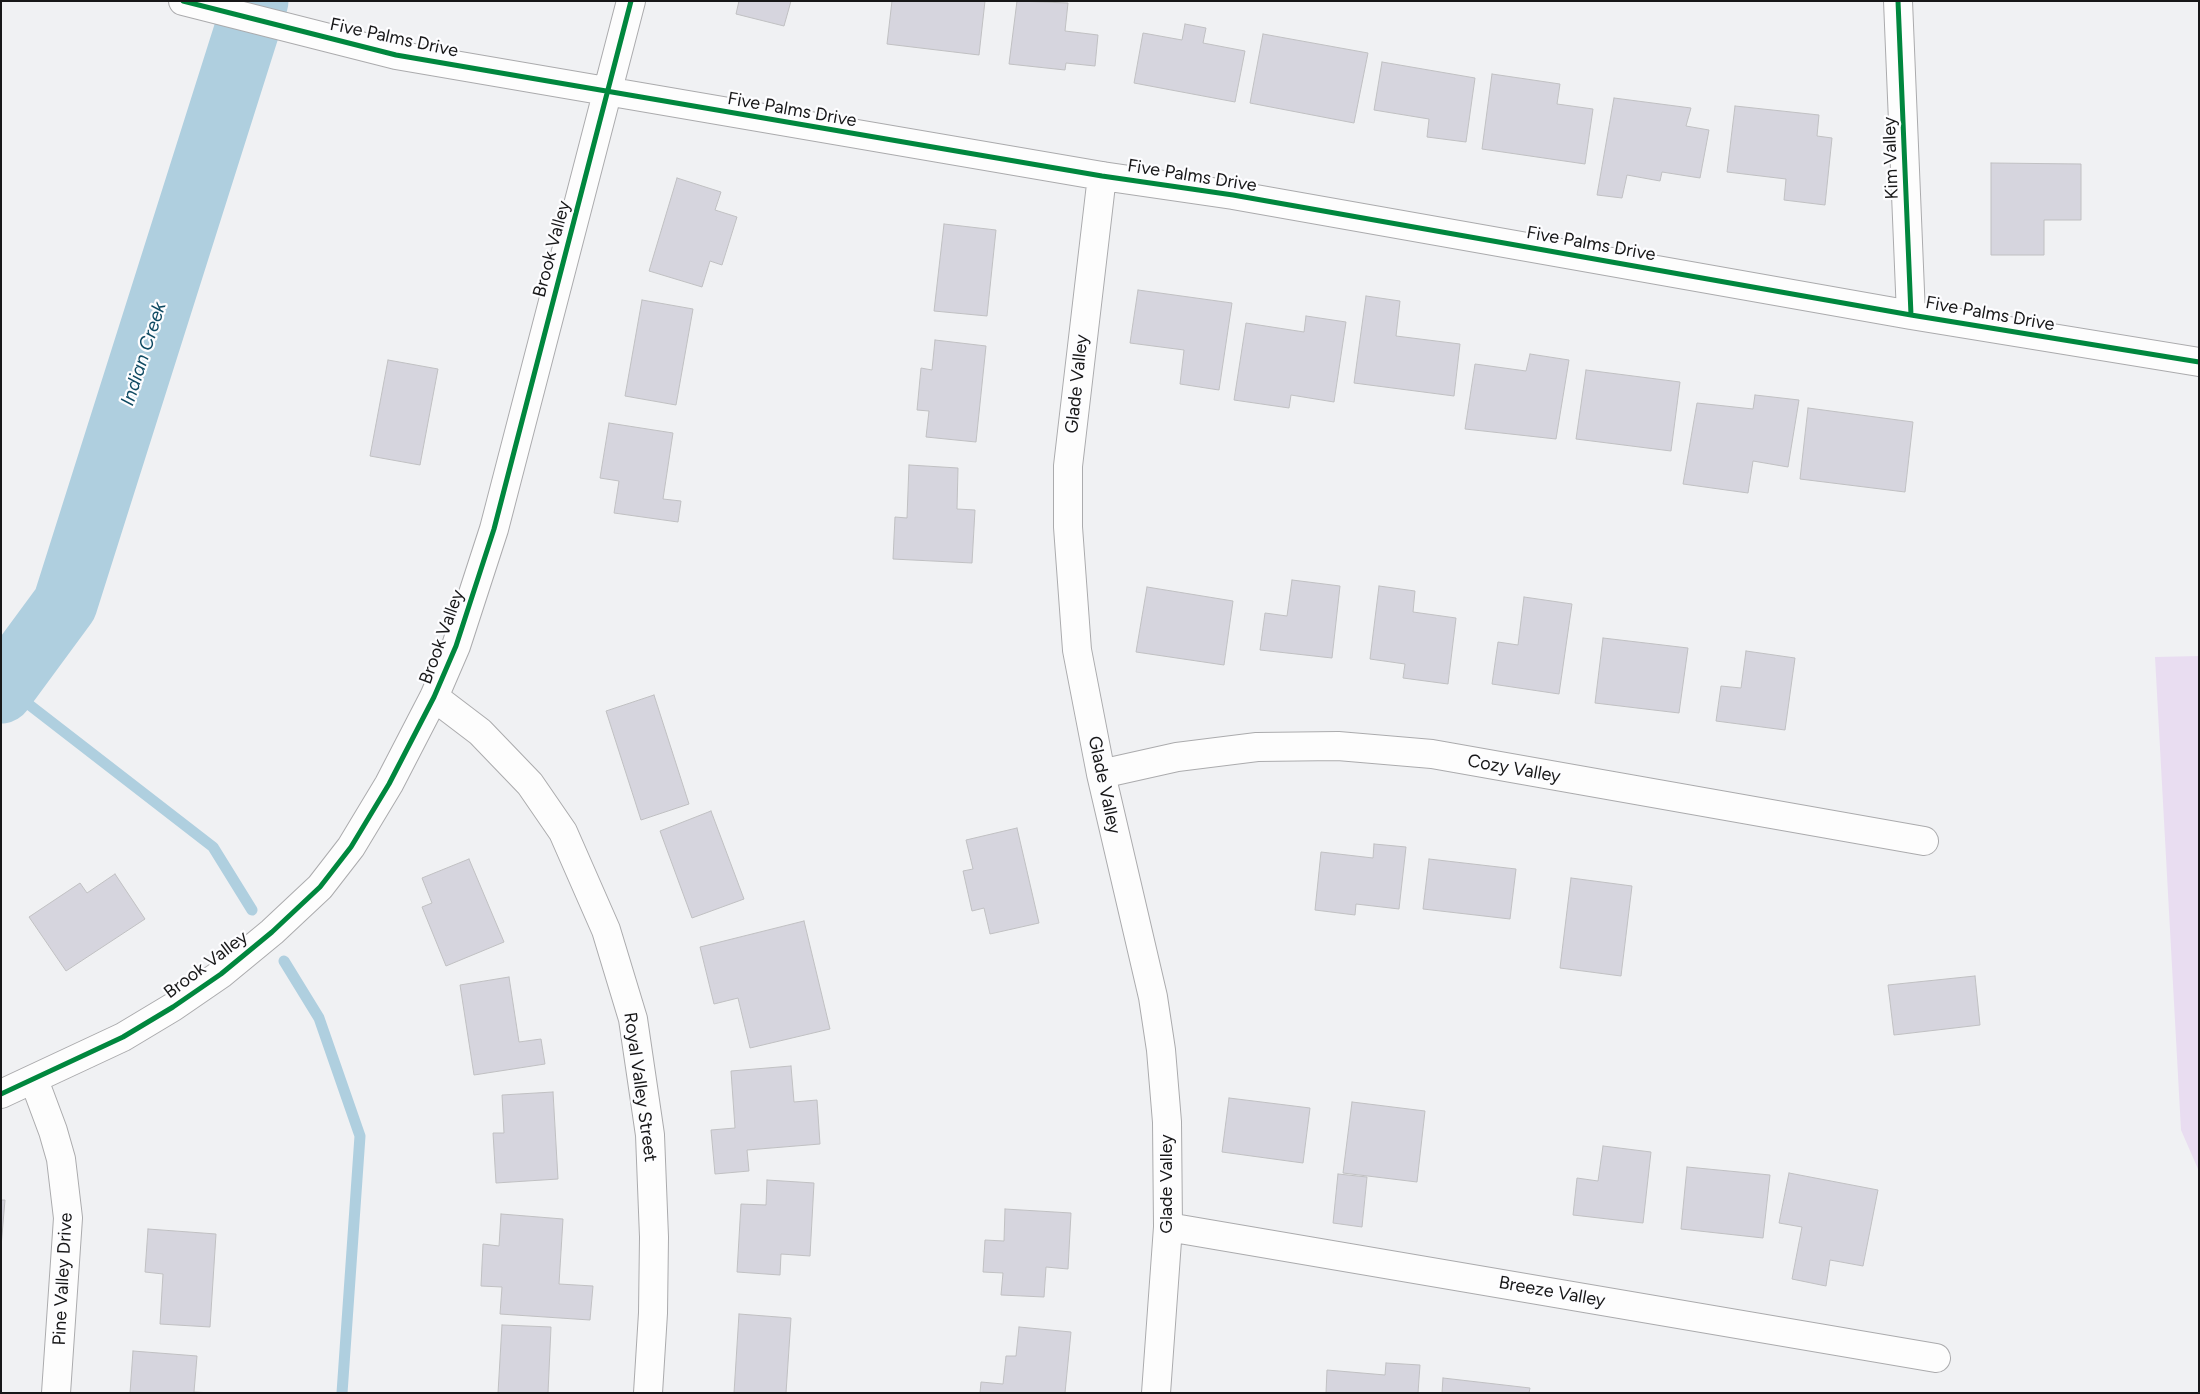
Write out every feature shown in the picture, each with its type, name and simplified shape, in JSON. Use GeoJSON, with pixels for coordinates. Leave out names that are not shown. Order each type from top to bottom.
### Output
{"type":"FeatureCollection","features":[{"type":"Feature","properties":{"kind":"street","name":"Five Palms Drive"},"geometry":{"type":"LineString","coordinates":[[183,1],[396,55],[1102,176],[1233,195],[1911,314],[2199,362]]}},
{"type":"Feature","properties":{"kind":"street","name":"Brook Valley"},"geometry":{"type":"LineString","coordinates":[[1,1094],[123,1037],[173,1007],[221,974],[320,887],[351,847],[389,784],[434,698],[456,646],[494,529],[631,1]]}},
{"type":"Feature","properties":{"kind":"street","name":"Kim Valley"},"geometry":{"type":"LineString","coordinates":[[1898,1],[1911,314]]}},
{"type":"Feature","properties":{"kind":"street","name":"Glade Valley"},"geometry":{"type":"LineString","coordinates":[[1102,176],[1068,466],[1068,527],[1077,650],[1101,774],[1153,997],[1161,1050],[1167,1122],[1168,1227],[1156,1393]]}},
{"type":"Feature","properties":{"kind":"street","name":"Royal Valley Street"},"geometry":{"type":"LineString","coordinates":[[434,698],[480,732],[530,784],[563,832],[606,930],[633,1019],[650,1135],[654,1237],[654,1304],[648,1393]]}},
{"type":"Feature","properties":{"kind":"street","name":"Cozy Valley"},"geometry":{"type":"LineString","coordinates":[[1101,774],[1177,757],[1257,747],[1338,746],[1432,754],[1924,841]]}},
{"type":"Feature","properties":{"kind":"street","name":"Pine Valley Drive"},"geometry":{"type":"LineString","coordinates":[[34,1080],[61,1159],[68,1218],[56,1393]]}},
{"type":"Feature","properties":{"kind":"street","name":"Breeze Valley"},"geometry":{"type":"LineString","coordinates":[[1168,1227],[1936,1358]]}},
{"type":"Feature","properties":{"kind":"shaded area"},"geometry":{"type":"Polygon","coordinates":[[[2199,656],[2199,1189],[2198,1169],[2181,1130],[2155,657],[2199,656]]]}},
{"type":"Feature","properties":{"kind":"building"},"geometry":{"type":"Polygon","coordinates":[[[739,1],[791,1],[784,26],[736,14],[739,1]]]}},
{"type":"Feature","properties":{"kind":"building"},"geometry":{"type":"Polygon","coordinates":[[[892,1],[985,1],[979,55],[887,44],[892,1]]]}},
{"type":"Feature","properties":{"kind":"building"},"geometry":{"type":"Polygon","coordinates":[[[1017,1],[1068,3],[1065,31],[1098,35],[1095,66],[1066,63],[1065,70],[1009,64],[1017,1]]]}},
{"type":"Feature","properties":{"kind":"building"},"geometry":{"type":"Polygon","coordinates":[[[1185,24],[1206,28],[1203,43],[1245,51],[1235,102],[1134,83],[1143,33],[1182,40],[1185,24]]]}},
{"type":"Feature","properties":{"kind":"building"},"geometry":{"type":"Polygon","coordinates":[[[1263,34],[1368,53],[1354,123],[1250,103],[1263,34]]]}},
{"type":"Feature","properties":{"kind":"building"},"geometry":{"type":"Polygon","coordinates":[[[1382,62],[1475,78],[1466,142],[1427,137],[1429,119],[1374,110],[1382,62]]]}},
{"type":"Feature","properties":{"kind":"building"},"geometry":{"type":"Polygon","coordinates":[[[1492,74],[1560,84],[1557,104],[1593,109],[1585,164],[1482,149],[1492,74]]]}},
{"type":"Feature","properties":{"kind":"building"},"geometry":{"type":"Polygon","coordinates":[[[1614,98],[1691,108],[1686,126],[1709,130],[1700,178],[1662,172],[1660,181],[1627,175],[1622,198],[1597,195],[1614,98]]]}},
{"type":"Feature","properties":{"kind":"building"},"geometry":{"type":"Polygon","coordinates":[[[1735,106],[1819,115],[1817,136],[1832,138],[1825,205],[1784,200],[1786,179],[1727,172],[1735,106]]]}},
{"type":"Feature","properties":{"kind":"building"},"geometry":{"type":"Polygon","coordinates":[[[1991,163],[2081,164],[2081,220],[2044,220],[2044,255],[1991,255],[1991,163]]]}},
{"type":"Feature","properties":{"kind":"building"},"geometry":{"type":"Polygon","coordinates":[[[677,178],[721,192],[715,210],[737,217],[722,265],[710,261],[702,287],[649,271],[677,178]]]}},
{"type":"Feature","properties":{"kind":"building"},"geometry":{"type":"Polygon","coordinates":[[[944,224],[996,230],[987,316],[934,311],[944,224]]]}},
{"type":"Feature","properties":{"kind":"building"},"geometry":{"type":"Polygon","coordinates":[[[1138,290],[1232,303],[1219,390],[1180,384],[1184,350],[1130,343],[1138,290]]]}},
{"type":"Feature","properties":{"kind":"building"},"geometry":{"type":"Polygon","coordinates":[[[1366,296],[1400,301],[1396,336],[1460,344],[1454,396],[1354,383],[1366,296]]]}},
{"type":"Feature","properties":{"kind":"building"},"geometry":{"type":"Polygon","coordinates":[[[642,300],[693,309],[676,405],[625,396],[642,300]]]}},
{"type":"Feature","properties":{"kind":"building"},"geometry":{"type":"Polygon","coordinates":[[[1306,316],[1346,322],[1334,402],[1291,395],[1289,408],[1234,400],[1246,323],[1304,332],[1306,316]]]}},
{"type":"Feature","properties":{"kind":"building"},"geometry":{"type":"Polygon","coordinates":[[[935,340],[986,346],[976,442],[926,437],[929,411],[917,410],[921,368],[932,370],[935,340]]]}},
{"type":"Feature","properties":{"kind":"building"},"geometry":{"type":"Polygon","coordinates":[[[1530,354],[1569,360],[1556,439],[1465,429],[1475,364],[1526,371],[1530,354]]]}},
{"type":"Feature","properties":{"kind":"building"},"geometry":{"type":"Polygon","coordinates":[[[388,360],[438,369],[420,465],[370,456],[388,360]]]}},
{"type":"Feature","properties":{"kind":"building"},"geometry":{"type":"Polygon","coordinates":[[[1586,370],[1680,382],[1671,451],[1576,439],[1586,370]]]}},
{"type":"Feature","properties":{"kind":"building"},"geometry":{"type":"Polygon","coordinates":[[[1755,395],[1799,400],[1788,467],[1753,461],[1748,493],[1683,484],[1697,403],[1753,409],[1755,395]]]}},
{"type":"Feature","properties":{"kind":"building"},"geometry":{"type":"Polygon","coordinates":[[[1808,408],[1913,422],[1905,492],[1800,479],[1808,408]]]}},
{"type":"Feature","properties":{"kind":"building"},"geometry":{"type":"Polygon","coordinates":[[[609,423],[673,433],[663,499],[681,501],[678,522],[614,513],[619,481],[600,478],[609,423]]]}},
{"type":"Feature","properties":{"kind":"building"},"geometry":{"type":"Polygon","coordinates":[[[909,465],[958,468],[957,509],[975,510],[972,563],[893,559],[895,517],[907,518],[909,465]]]}},
{"type":"Feature","properties":{"kind":"building"},"geometry":{"type":"Polygon","coordinates":[[[1292,580],[1340,586],[1332,658],[1260,650],[1265,613],[1287,616],[1292,580]]]}},
{"type":"Feature","properties":{"kind":"building"},"geometry":{"type":"Polygon","coordinates":[[[1379,586],[1415,591],[1413,612],[1456,618],[1448,684],[1403,678],[1405,664],[1370,659],[1379,586]]]}},
{"type":"Feature","properties":{"kind":"building"},"geometry":{"type":"Polygon","coordinates":[[[1147,587],[1233,601],[1224,665],[1136,652],[1147,587]]]}},
{"type":"Feature","properties":{"kind":"building"},"geometry":{"type":"Polygon","coordinates":[[[1524,597],[1572,604],[1559,694],[1492,684],[1498,642],[1518,645],[1524,597]]]}},
{"type":"Feature","properties":{"kind":"building"},"geometry":{"type":"Polygon","coordinates":[[[1603,638],[1688,648],[1679,713],[1595,703],[1603,638]]]}},
{"type":"Feature","properties":{"kind":"building"},"geometry":{"type":"Polygon","coordinates":[[[1746,651],[1795,658],[1785,730],[1716,721],[1721,686],[1741,688],[1746,651]]]}},
{"type":"Feature","properties":{"kind":"building"},"geometry":{"type":"Polygon","coordinates":[[[654,695],[689,804],[641,820],[606,711],[654,695]]]}},
{"type":"Feature","properties":{"kind":"building"},"geometry":{"type":"Polygon","coordinates":[[[711,811],[744,899],[692,918],[660,831],[711,811]]]}},
{"type":"Feature","properties":{"kind":"building"},"geometry":{"type":"Polygon","coordinates":[[[1017,828],[1039,923],[990,934],[984,908],[972,911],[963,871],[973,869],[966,840],[1017,828]]]}},
{"type":"Feature","properties":{"kind":"building"},"geometry":{"type":"Polygon","coordinates":[[[1374,844],[1406,847],[1399,909],[1356,904],[1355,915],[1315,910],[1321,852],[1373,858],[1374,844]]]}},
{"type":"Feature","properties":{"kind":"building"},"geometry":{"type":"Polygon","coordinates":[[[469,859],[504,942],[446,966],[422,907],[432,903],[422,878],[469,859]]]}},
{"type":"Feature","properties":{"kind":"building"},"geometry":{"type":"Polygon","coordinates":[[[1429,859],[1516,869],[1510,919],[1423,909],[1429,859]]]}},
{"type":"Feature","properties":{"kind":"building"},"geometry":{"type":"Polygon","coordinates":[[[115,874],[145,919],[66,971],[29,917],[80,883],[87,893],[115,874]]]}},
{"type":"Feature","properties":{"kind":"building"},"geometry":{"type":"Polygon","coordinates":[[[1571,878],[1632,886],[1621,976],[1560,968],[1571,878]]]}},
{"type":"Feature","properties":{"kind":"building"},"geometry":{"type":"Polygon","coordinates":[[[804,921],[830,1029],[750,1048],[738,998],[714,1004],[700,947],[804,921]]]}},
{"type":"Feature","properties":{"kind":"building"},"geometry":{"type":"Polygon","coordinates":[[[1975,976],[1980,1025],[1894,1035],[1888,985],[1975,976]]]}},
{"type":"Feature","properties":{"kind":"building"},"geometry":{"type":"Polygon","coordinates":[[[509,977],[519,1042],[541,1039],[545,1064],[474,1075],[460,985],[509,977]]]}},
{"type":"Feature","properties":{"kind":"building"},"geometry":{"type":"Polygon","coordinates":[[[791,1066],[794,1102],[817,1100],[820,1144],[747,1150],[749,1171],[715,1174],[711,1130],[735,1128],[731,1071],[791,1066]]]}},
{"type":"Feature","properties":{"kind":"building"},"geometry":{"type":"Polygon","coordinates":[[[553,1092],[558,1179],[496,1183],[493,1133],[504,1133],[502,1095],[553,1092]]]}},
{"type":"Feature","properties":{"kind":"building"},"geometry":{"type":"Polygon","coordinates":[[[1229,1098],[1310,1108],[1303,1163],[1222,1152],[1229,1098]]]}},
{"type":"Feature","properties":{"kind":"building"},"geometry":{"type":"Polygon","coordinates":[[[1352,1102],[1425,1111],[1417,1182],[1343,1173],[1352,1102]]]}},
{"type":"Feature","properties":{"kind":"building"},"geometry":{"type":"Polygon","coordinates":[[[1603,1146],[1651,1152],[1643,1223],[1573,1215],[1577,1178],[1598,1181],[1603,1146]]]}},
{"type":"Feature","properties":{"kind":"building"},"geometry":{"type":"Polygon","coordinates":[[[1687,1167],[1770,1175],[1763,1238],[1681,1229],[1687,1167]]]}},
{"type":"Feature","properties":{"kind":"building"},"geometry":{"type":"Polygon","coordinates":[[[1789,1173],[1878,1190],[1863,1266],[1830,1260],[1826,1286],[1792,1279],[1802,1227],[1779,1223],[1789,1173]]]}},
{"type":"Feature","properties":{"kind":"building"},"geometry":{"type":"Polygon","coordinates":[[[1338,1174],[1367,1177],[1362,1227],[1333,1223],[1338,1174]]]}},
{"type":"Feature","properties":{"kind":"building"},"geometry":{"type":"Polygon","coordinates":[[[767,1180],[814,1183],[810,1256],[781,1254],[780,1275],[737,1272],[741,1204],[766,1205],[767,1180]]]}},
{"type":"Feature","properties":{"kind":"building"},"geometry":{"type":"Polygon","coordinates":[[[1,1200],[5,1200],[1,1247],[1,1200]]]}},
{"type":"Feature","properties":{"kind":"building"},"geometry":{"type":"Polygon","coordinates":[[[1005,1209],[1071,1213],[1068,1269],[1046,1267],[1044,1297],[1001,1295],[1003,1273],[983,1272],[985,1240],[1004,1241],[1005,1209]]]}},
{"type":"Feature","properties":{"kind":"building"},"geometry":{"type":"Polygon","coordinates":[[[501,1214],[563,1219],[559,1284],[593,1286],[590,1320],[500,1314],[502,1287],[481,1286],[483,1244],[499,1246],[501,1214]]]}},
{"type":"Feature","properties":{"kind":"building"},"geometry":{"type":"Polygon","coordinates":[[[148,1229],[216,1234],[210,1327],[160,1324],[163,1274],[145,1272],[148,1229]]]}},
{"type":"Feature","properties":{"kind":"building"},"geometry":{"type":"Polygon","coordinates":[[[739,1314],[791,1318],[786,1393],[734,1393],[739,1314]]]}},
{"type":"Feature","properties":{"kind":"building"},"geometry":{"type":"Polygon","coordinates":[[[502,1325],[551,1327],[548,1393],[498,1393],[502,1325]]]}},
{"type":"Feature","properties":{"kind":"building"},"geometry":{"type":"Polygon","coordinates":[[[1019,1327],[1071,1332],[1065,1393],[980,1393],[981,1382],[1003,1384],[1006,1356],[1016,1356],[1019,1327]]]}},
{"type":"Feature","properties":{"kind":"building"},"geometry":{"type":"Polygon","coordinates":[[[133,1351],[197,1356],[194,1392],[213,1393],[130,1393],[133,1351]]]}},
{"type":"Feature","properties":{"kind":"building"},"geometry":{"type":"Polygon","coordinates":[[[1386,1363],[1420,1365],[1418,1393],[1326,1393],[1327,1370],[1385,1375],[1386,1363]]]}},
{"type":"Feature","properties":{"kind":"building"},"geometry":{"type":"Polygon","coordinates":[[[1443,1378],[1530,1388],[1529,1393],[1442,1393],[1443,1378]]]}},
{"type":"Feature","properties":{"kind":"waterway","name":"Indian Creek"},"geometry":{"type":"LineString","coordinates":[[1,691],[65,604],[256,1]]}},
{"type":"Feature","properties":{"kind":"waterway"},"geometry":{"type":"LineString","coordinates":[[5,686],[213,847],[252,910]]}},
{"type":"Feature","properties":{"kind":"waterway"},"geometry":{"type":"LineString","coordinates":[[284,961],[319,1018],[360,1136],[342,1393]]}},
{"type":"Feature","properties":{"kind":"cycle path"},"geometry":{"type":"LineString","coordinates":[[183,1],[396,55],[1102,176],[1233,195],[1911,315],[2199,362]]}},
{"type":"Feature","properties":{"kind":"cycle path"},"geometry":{"type":"LineString","coordinates":[[1,1094],[123,1037],[173,1007],[221,974],[272,932],[320,887],[351,847],[389,784],[434,697],[456,646],[494,529],[631,1]]}},
{"type":"Feature","properties":{"kind":"cycle path"},"geometry":{"type":"LineString","coordinates":[[1898,1],[1911,315]]}}]}
